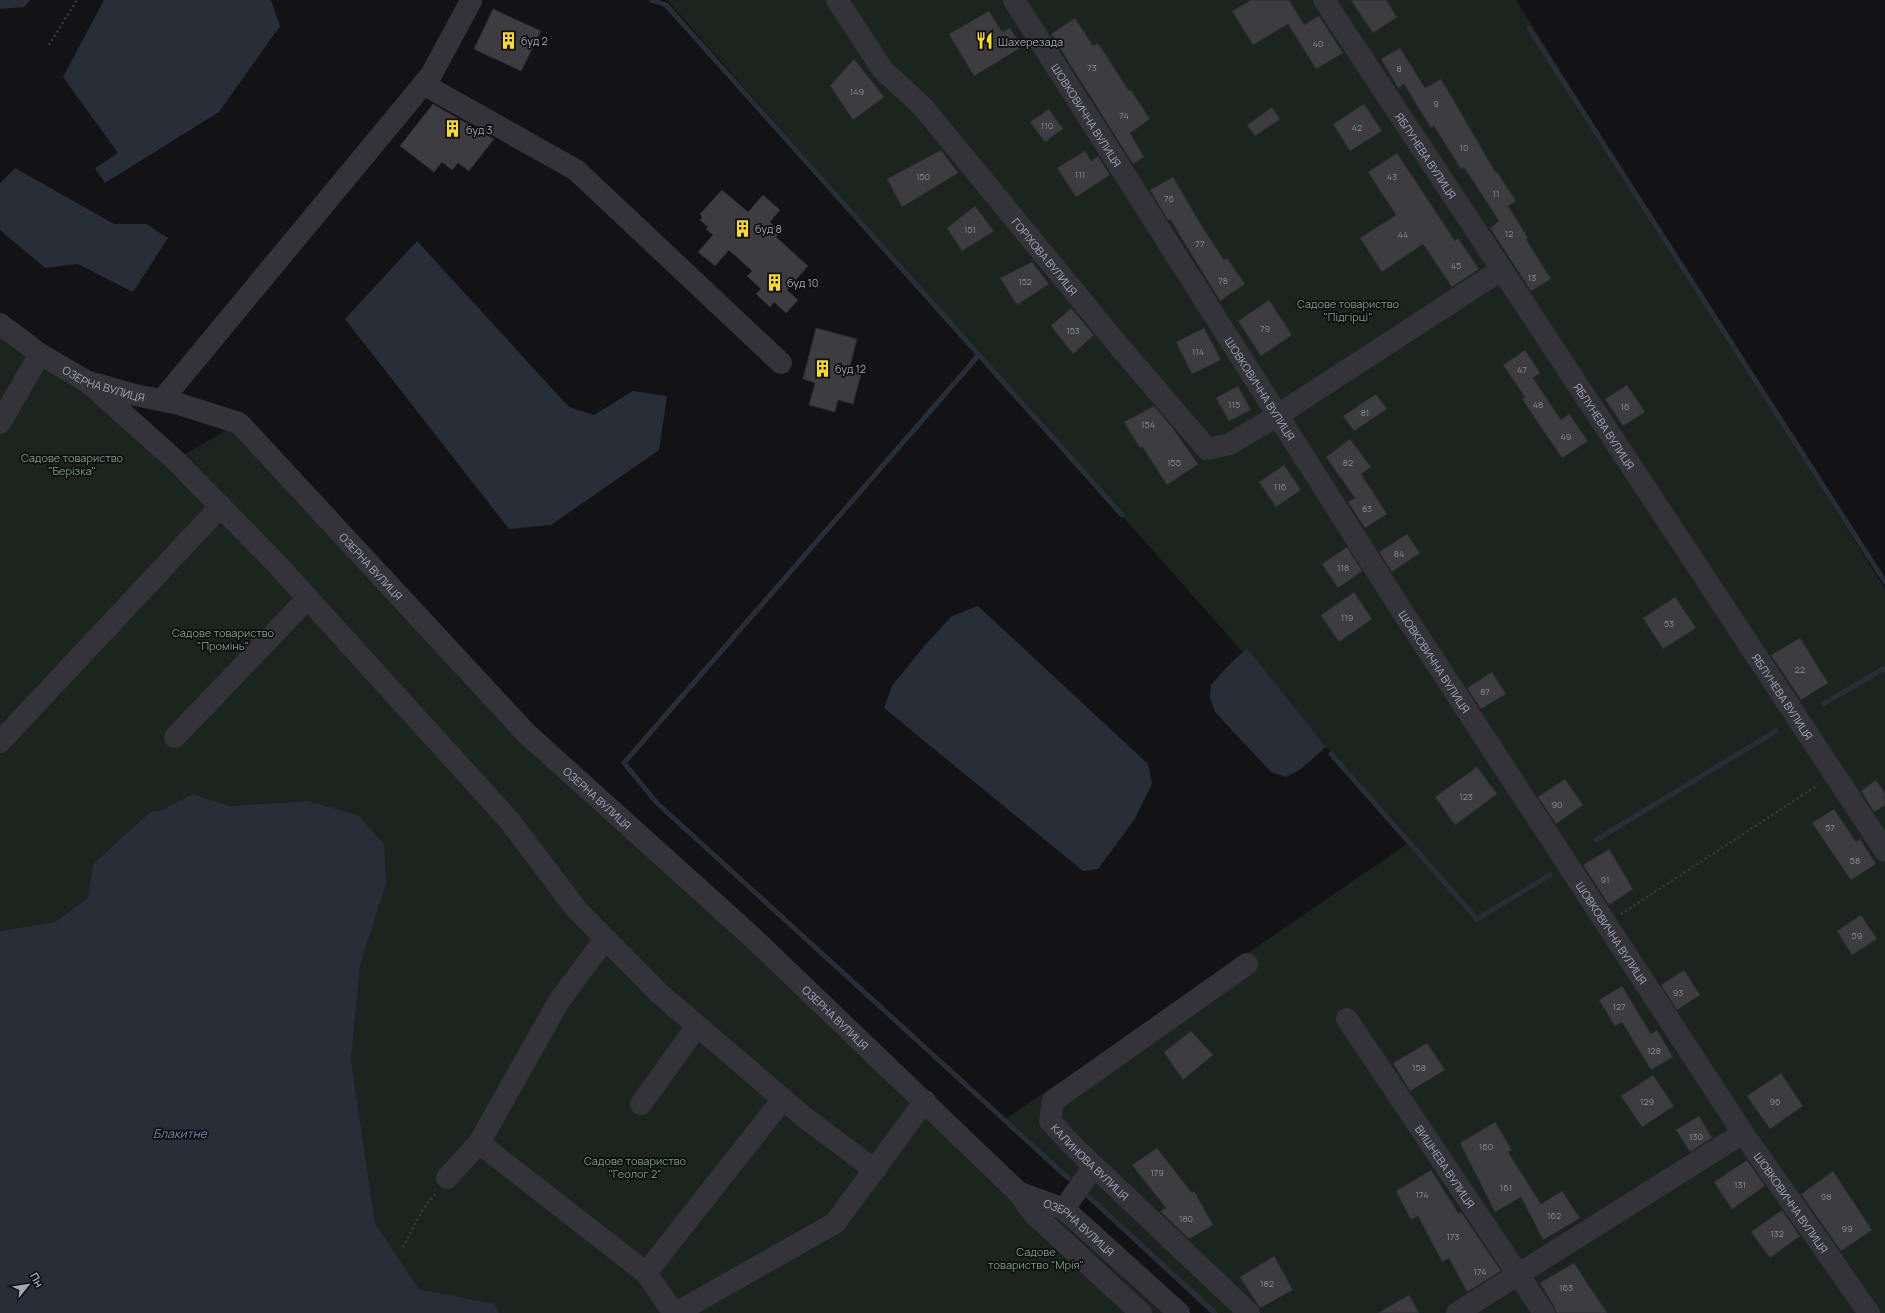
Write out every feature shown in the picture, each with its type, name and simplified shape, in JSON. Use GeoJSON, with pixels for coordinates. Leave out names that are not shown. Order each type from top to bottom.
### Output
{"type":"FeatureCollection","features":[{"type":"Feature","properties":{"kind":"street","name":"ГОРІХОВА ВУЛИЦЯ"},"geometry":{"type":"LineString","coordinates":[[837,0],[883,70],[922,106],[1119,346],[1207,449],[1230,444],[1278,415]]}},
{"type":"Feature","properties":{"kind":"street","name":"ШОВКОВИЧНА ВУЛИЦЯ"},"geometry":{"type":"LineString","coordinates":[[1014,0],[1402,611],[1743,1134],[1869,1313]]}},
{"type":"Feature","properties":{"kind":"street","name":"ЯБЛУНЕВА ВУЛИЦЯ"},"geometry":{"type":"LineString","coordinates":[[1324,0],[1885,851]]}},
{"type":"Feature","properties":{"kind":"street"},"geometry":{"type":"LineString","coordinates":[[162,400],[431,75],[471,1]]}},
{"type":"Feature","properties":{"kind":"street"},"geometry":{"type":"LineString","coordinates":[[423,84],[576,170],[781,363]]}},
{"type":"Feature","properties":{"kind":"street"},"geometry":{"type":"LineString","coordinates":[[1278,415],[1501,270]]}},
{"type":"Feature","properties":{"kind":"street","name":"ОЗЕРНА ВУЛИЦЯ"},"geometry":{"type":"LineString","coordinates":[[0,324],[40,354],[86,381],[162,400],[239,422],[526,733],[751,936],[925,1101],[1018,1192],[1064,1209],[1179,1313]]}},
{"type":"Feature","properties":{"kind":"street"},"geometry":{"type":"LineString","coordinates":[[0,423],[40,354]]}},
{"type":"Feature","properties":{"kind":"street"},"geometry":{"type":"LineString","coordinates":[[86,381],[175,460],[221,506],[308,598],[508,818],[577,910],[605,939],[660,994],[804,1117],[875,1170]]}},
{"type":"Feature","properties":{"kind":"street"},"geometry":{"type":"LineString","coordinates":[[0,742],[221,506]]}},
{"type":"Feature","properties":{"kind":"street"},"geometry":{"type":"LineString","coordinates":[[176,737],[308,598]]}},
{"type":"Feature","properties":{"kind":"street"},"geometry":{"type":"LineString","coordinates":[[447,1178],[479,1142],[559,1001],[605,939]]}},
{"type":"Feature","properties":{"kind":"street","name":"КАЛИНОВА ВУЛИЦЯ"},"geometry":{"type":"LineString","coordinates":[[1246,964],[1052,1101],[1050,1121],[1094,1166],[1249,1313]]}},
{"type":"Feature","properties":{"kind":"street","name":"ВИШНЕВА ВУЛИЦЯ"},"geometry":{"type":"LineString","coordinates":[[1347,1020],[1517,1276],[1544,1313]]}},
{"type":"Feature","properties":{"kind":"street"},"geometry":{"type":"LineString","coordinates":[[641,1104],[698,1026]]}},
{"type":"Feature","properties":{"kind":"street"},"geometry":{"type":"LineString","coordinates":[[646,1273],[783,1099]]}},
{"type":"Feature","properties":{"kind":"street"},"geometry":{"type":"LineString","coordinates":[[479,1142],[646,1273],[675,1313],[835,1223],[925,1101]]}},
{"type":"Feature","properties":{"kind":"street"},"geometry":{"type":"LineString","coordinates":[[1457,1313],[1743,1134]]}},
{"type":"Feature","properties":{"kind":"street"},"geometry":{"type":"LineString","coordinates":[[1064,1209],[1094,1166]]}},
{"type":"Feature","properties":{"kind":"street"},"geometry":{"type":"LineString","coordinates":[[1018,1192],[1034,1214],[1141,1313]]}},
{"type":"Feature","properties":{"kind":"path"},"geometry":{"type":"LineString","coordinates":[[49,45],[77,0]]}},
{"type":"Feature","properties":{"kind":"path"},"geometry":{"type":"LineString","coordinates":[[1606,924],[1835,775]]}},
{"type":"Feature","properties":{"kind":"path"},"geometry":{"type":"LineString","coordinates":[[403,1247],[423,1210],[447,1178]]}},
{"type":"Feature","properties":{"kind":"green space","name":"Садове товариство \"Підгірці\""},"geometry":{"type":"Polygon","coordinates":[[[667,0],[1516,0],[1885,589],[1885,1313],[1210,1313],[1004,1120],[1410,842],[667,0]]]}},
{"type":"Feature","properties":{"kind":"green space"},"geometry":{"type":"Polygon","coordinates":[[[0,324],[175,460],[239,423],[526,733],[1018,1192],[1064,1209],[1170,1313],[499,1313],[495,1304],[419,1289],[375,1223],[351,1060],[360,966],[386,884],[307,801],[229,806],[191,794],[162,811],[150,812],[93,864],[88,898],[55,922],[0,931],[0,324]]]}},
{"type":"Feature","properties":{"kind":"water"},"geometry":{"type":"Polygon","coordinates":[[[0,0],[30,0],[24,7],[0,9],[0,0]]]}},
{"type":"Feature","properties":{"kind":"water"},"geometry":{"type":"Polygon","coordinates":[[[104,0],[271,0],[280,26],[219,112],[105,183],[95,168],[118,153],[63,77],[104,0]]]}},
{"type":"Feature","properties":{"kind":"water"},"geometry":{"type":"Polygon","coordinates":[[[15,168],[114,224],[146,224],[168,238],[133,292],[78,264],[45,268],[0,230],[0,183],[15,168]]]}},
{"type":"Feature","properties":{"kind":"water"},"geometry":{"type":"Polygon","coordinates":[[[417,241],[569,407],[594,415],[633,391],[667,396],[659,450],[551,525],[509,529],[345,319],[417,241]]]}},
{"type":"Feature","properties":{"kind":"water"},"geometry":{"type":"Polygon","coordinates":[[[978,606],[1148,764],[1152,784],[1134,820],[1098,869],[1083,871],[884,708],[892,686],[925,645],[952,616],[978,606]]]}},
{"type":"Feature","properties":{"kind":"water"},"geometry":{"type":"Polygon","coordinates":[[[1247,648],[1326,747],[1301,769],[1286,777],[1271,772],[1215,712],[1210,698],[1211,685],[1247,648]]]}},
{"type":"Feature","properties":{"kind":"water","name":"Блакитне"},"geometry":{"type":"Polygon","coordinates":[[[192,794],[229,806],[307,801],[358,815],[384,844],[386,884],[360,966],[351,1060],[375,1223],[419,1289],[495,1304],[499,1313],[0,1313],[0,931],[55,922],[88,898],[93,864],[150,812],[162,810],[192,794]]]}},
{"type":"Feature","properties":{"kind":"building"},"geometry":{"type":"Polygon","coordinates":[[[1251,0],[1289,0],[1304,25],[1319,16],[1343,53],[1316,69],[1288,24],[1253,45],[1232,11],[1251,0]]]}},
{"type":"Feature","properties":{"kind":"building"},"geometry":{"type":"Polygon","coordinates":[[[1351,0],[1386,0],[1397,17],[1373,33],[1351,0]]]}},
{"type":"Feature","properties":{"kind":"building","name":"буд 2"},"geometry":{"type":"Polygon","coordinates":[[[493,9],[541,31],[521,71],[474,49],[493,9]]]}},
{"type":"Feature","properties":{"kind":"building","name":"Шахерезада"},"geometry":{"type":"Polygon","coordinates":[[[989,11],[1002,32],[1010,28],[1022,47],[974,76],[949,34],[989,11]]]}},
{"type":"Feature","properties":{"kind":"building"},"geometry":{"type":"Polygon","coordinates":[[[1075,18],[1093,46],[1098,43],[1129,91],[1131,90],[1150,119],[1130,133],[1144,157],[1133,164],[1051,34],[1075,18]]]}},
{"type":"Feature","properties":{"kind":"building"},"geometry":{"type":"Polygon","coordinates":[[[1400,48],[1425,88],[1441,79],[1496,173],[1497,172],[1516,201],[1508,206],[1528,238],[1526,239],[1551,279],[1531,291],[1490,228],[1499,221],[1464,167],[1461,169],[1434,126],[1431,128],[1404,84],[1398,88],[1381,59],[1400,48]]]}},
{"type":"Feature","properties":{"kind":"building"},"geometry":{"type":"Polygon","coordinates":[[[854,59],[884,97],[853,120],[830,86],[854,59]]]}},
{"type":"Feature","properties":{"kind":"building","name":"буд 3"},"geometry":{"type":"Polygon","coordinates":[[[433,104],[494,139],[469,171],[458,163],[452,170],[442,162],[434,172],[400,146],[433,104]]]}},
{"type":"Feature","properties":{"kind":"building"},"geometry":{"type":"Polygon","coordinates":[[[1364,104],[1382,131],[1350,151],[1333,124],[1364,104]]]}},
{"type":"Feature","properties":{"kind":"building"},"geometry":{"type":"Polygon","coordinates":[[[1272,107],[1280,119],[1255,136],[1247,125],[1272,107]]]}},
{"type":"Feature","properties":{"kind":"building"},"geometry":{"type":"Polygon","coordinates":[[[1049,109],[1063,129],[1045,142],[1030,122],[1049,109]]]}},
{"type":"Feature","properties":{"kind":"building"},"geometry":{"type":"Polygon","coordinates":[[[941,150],[958,173],[902,207],[887,179],[941,150]]]}},
{"type":"Feature","properties":{"kind":"building"},"geometry":{"type":"Polygon","coordinates":[[[1085,151],[1091,161],[1098,156],[1110,175],[1076,197],[1057,168],[1085,151]]]}},
{"type":"Feature","properties":{"kind":"building"},"geometry":{"type":"Polygon","coordinates":[[[1397,153],[1455,241],[1458,238],[1479,269],[1452,287],[1423,244],[1382,272],[1360,238],[1396,215],[1368,172],[1397,153]]]}},
{"type":"Feature","properties":{"kind":"building"},"geometry":{"type":"Polygon","coordinates":[[[1173,177],[1224,260],[1227,258],[1245,284],[1220,301],[1170,219],[1168,220],[1150,190],[1173,177]]]}},
{"type":"Feature","properties":{"kind":"building"},"geometry":{"type":"Polygon","coordinates":[[[722,190],[748,212],[763,195],[780,210],[770,222],[780,232],[776,237],[808,266],[787,290],[798,300],[786,313],[774,302],[770,307],[756,294],[761,289],[747,276],[752,271],[729,250],[715,266],[698,252],[713,235],[706,229],[708,227],[700,220],[702,217],[700,214],[722,190]]]}},
{"type":"Feature","properties":{"kind":"building"},"geometry":{"type":"Polygon","coordinates":[[[975,206],[994,231],[962,251],[947,228],[975,206]]]}},
{"type":"Feature","properties":{"kind":"building"},"geometry":{"type":"Polygon","coordinates":[[[1032,262],[1049,284],[1017,305],[1000,278],[1032,262]]]}},
{"type":"Feature","properties":{"kind":"building"},"geometry":{"type":"Polygon","coordinates":[[[1269,300],[1292,335],[1261,356],[1238,321],[1269,300]]]}},
{"type":"Feature","properties":{"kind":"building"},"geometry":{"type":"Polygon","coordinates":[[[1071,308],[1094,335],[1073,354],[1051,326],[1071,308]]]}},
{"type":"Feature","properties":{"kind":"building","name":"буд 12"},"geometry":{"type":"Polygon","coordinates":[[[816,328],[857,339],[849,370],[861,374],[853,404],[838,400],[835,412],[809,405],[815,383],[803,379],[816,328]]]}},
{"type":"Feature","properties":{"kind":"building"},"geometry":{"type":"Polygon","coordinates":[[[1204,328],[1221,360],[1192,374],[1176,342],[1204,328]]]}},
{"type":"Feature","properties":{"kind":"building"},"geometry":{"type":"Polygon","coordinates":[[[1525,350],[1540,373],[1533,378],[1561,420],[1569,414],[1588,441],[1562,458],[1522,399],[1525,397],[1503,365],[1525,350]]]}},
{"type":"Feature","properties":{"kind":"building"},"geometry":{"type":"Polygon","coordinates":[[[1627,385],[1645,412],[1623,426],[1605,399],[1627,385]]]}},
{"type":"Feature","properties":{"kind":"building"},"geometry":{"type":"Polygon","coordinates":[[[1238,386],[1251,410],[1229,421],[1216,398],[1238,386]]]}},
{"type":"Feature","properties":{"kind":"building"},"geometry":{"type":"Polygon","coordinates":[[[1376,394],[1387,409],[1354,431],[1343,416],[1376,394]]]}},
{"type":"Feature","properties":{"kind":"building"},"geometry":{"type":"Polygon","coordinates":[[[1154,406],[1172,427],[1198,464],[1167,485],[1142,446],[1140,448],[1124,422],[1154,406]]]}},
{"type":"Feature","properties":{"kind":"building"},"geometry":{"type":"Polygon","coordinates":[[[1350,439],[1371,467],[1361,474],[1387,514],[1365,528],[1348,502],[1355,498],[1326,457],[1350,439]]]}},
{"type":"Feature","properties":{"kind":"building"},"geometry":{"type":"Polygon","coordinates":[[[1284,465],[1301,490],[1276,507],[1259,482],[1284,465]]]}},
{"type":"Feature","properties":{"kind":"building"},"geometry":{"type":"Polygon","coordinates":[[[1407,534],[1420,553],[1392,572],[1379,552],[1407,534]]]}},
{"type":"Feature","properties":{"kind":"building"},"geometry":{"type":"Polygon","coordinates":[[[1347,547],[1362,571],[1338,588],[1322,564],[1347,547]]]}},
{"type":"Feature","properties":{"kind":"building"},"geometry":{"type":"Polygon","coordinates":[[[1354,592],[1372,619],[1339,642],[1321,615],[1354,592]]]}},
{"type":"Feature","properties":{"kind":"building"},"geometry":{"type":"Polygon","coordinates":[[[1675,597],[1696,628],[1663,649],[1643,618],[1675,597]]]}},
{"type":"Feature","properties":{"kind":"building"},"geometry":{"type":"Polygon","coordinates":[[[1800,638],[1828,683],[1801,700],[1771,655],[1800,638]]]}},
{"type":"Feature","properties":{"kind":"building"},"geometry":{"type":"Polygon","coordinates":[[[1492,672],[1506,694],[1481,709],[1467,688],[1492,672]]]}},
{"type":"Feature","properties":{"kind":"building"},"geometry":{"type":"Polygon","coordinates":[[[1477,767],[1497,794],[1455,825],[1435,797],[1477,767]]]}},
{"type":"Feature","properties":{"kind":"building"},"geometry":{"type":"Polygon","coordinates":[[[1565,779],[1583,805],[1556,824],[1538,797],[1565,779]]]}},
{"type":"Feature","properties":{"kind":"building"},"geometry":{"type":"Polygon","coordinates":[[[1876,780],[1885,793],[1885,805],[1874,812],[1861,791],[1876,780]]]}},
{"type":"Feature","properties":{"kind":"building"},"geometry":{"type":"Polygon","coordinates":[[[1834,809],[1856,842],[1860,839],[1876,864],[1851,880],[1812,823],[1834,809]]]}},
{"type":"Feature","properties":{"kind":"building"},"geometry":{"type":"Polygon","coordinates":[[[1609,849],[1633,889],[1609,905],[1583,865],[1609,849]]]}},
{"type":"Feature","properties":{"kind":"building"},"geometry":{"type":"Polygon","coordinates":[[[1861,915],[1877,939],[1852,955],[1837,931],[1861,915]]]}},
{"type":"Feature","properties":{"kind":"building"},"geometry":{"type":"Polygon","coordinates":[[[1684,970],[1700,995],[1677,1010],[1661,985],[1684,970]]]}},
{"type":"Feature","properties":{"kind":"building"},"geometry":{"type":"Polygon","coordinates":[[[1622,986],[1651,1034],[1657,1030],[1673,1057],[1651,1070],[1622,1022],[1615,1026],[1599,1000],[1622,986]]]}},
{"type":"Feature","properties":{"kind":"building"},"geometry":{"type":"Polygon","coordinates":[[[1191,1031],[1213,1055],[1183,1080],[1164,1052],[1191,1031]]]}},
{"type":"Feature","properties":{"kind":"building"},"geometry":{"type":"Polygon","coordinates":[[[1427,1043],[1445,1070],[1410,1091],[1393,1063],[1427,1043]]]}},
{"type":"Feature","properties":{"kind":"building"},"geometry":{"type":"Polygon","coordinates":[[[1781,1073],[1803,1106],[1770,1129],[1747,1096],[1781,1073]]]}},
{"type":"Feature","properties":{"kind":"building"},"geometry":{"type":"Polygon","coordinates":[[[1653,1075],[1674,1106],[1642,1127],[1621,1096],[1653,1075]]]}},
{"type":"Feature","properties":{"kind":"building"},"geometry":{"type":"Polygon","coordinates":[[[1699,1116],[1712,1138],[1690,1152],[1676,1130],[1699,1116]]]}},
{"type":"Feature","properties":{"kind":"building"},"geometry":{"type":"Polygon","coordinates":[[[1495,1122],[1512,1150],[1508,1152],[1541,1204],[1562,1191],[1580,1218],[1543,1240],[1521,1197],[1495,1212],[1460,1143],[1495,1122]]]}},
{"type":"Feature","properties":{"kind":"building"},"geometry":{"type":"Polygon","coordinates":[[[1157,1148],[1192,1193],[1194,1191],[1213,1225],[1189,1239],[1160,1211],[1166,1208],[1132,1165],[1157,1148]]]}},
{"type":"Feature","properties":{"kind":"building"},"geometry":{"type":"Polygon","coordinates":[[[1747,1160],[1765,1186],[1732,1209],[1714,1182],[1747,1160]]]}},
{"type":"Feature","properties":{"kind":"building"},"geometry":{"type":"Polygon","coordinates":[[[1431,1170],[1459,1214],[1461,1212],[1501,1271],[1467,1292],[1449,1258],[1442,1262],[1418,1216],[1411,1220],[1396,1191],[1431,1170]]]}},
{"type":"Feature","properties":{"kind":"building"},"geometry":{"type":"Polygon","coordinates":[[[1833,1171],[1872,1230],[1841,1251],[1801,1194],[1833,1171]]]}},
{"type":"Feature","properties":{"kind":"building"},"geometry":{"type":"Polygon","coordinates":[[[1782,1210],[1800,1236],[1770,1258],[1751,1232],[1782,1210]]]}},
{"type":"Feature","properties":{"kind":"building"},"geometry":{"type":"Polygon","coordinates":[[[1274,1256],[1293,1290],[1260,1308],[1240,1277],[1274,1256]]]}},
{"type":"Feature","properties":{"kind":"building"},"geometry":{"type":"Polygon","coordinates":[[[1574,1263],[1607,1313],[1556,1313],[1554,1306],[1540,1283],[1574,1263]]]}},
{"type":"Feature","properties":{"kind":"building"},"geometry":{"type":"Polygon","coordinates":[[[1409,1295],[1419,1313],[1378,1313],[1409,1295]]]}},
{"type":"Feature","properties":{"kind":"waterway"},"geometry":{"type":"LineString","coordinates":[[651,0],[666,5],[1122,515]]}},
{"type":"Feature","properties":{"kind":"waterway"},"geometry":{"type":"LineString","coordinates":[[1529,28],[1885,582]]}},
{"type":"Feature","properties":{"kind":"waterway"},"geometry":{"type":"LineString","coordinates":[[979,355],[624,763],[657,803],[1068,1178]]}},
{"type":"Feature","properties":{"kind":"waterway"},"geometry":{"type":"LineString","coordinates":[[1823,704],[1885,668]]}},
{"type":"Feature","properties":{"kind":"waterway"},"geometry":{"type":"LineString","coordinates":[[1596,840],[1776,731]]}},
{"type":"Feature","properties":{"kind":"waterway"},"geometry":{"type":"LineString","coordinates":[[1331,754],[1477,919],[1550,875]]}},
{"type":"Feature","properties":{"kind":"waterway"},"geometry":{"type":"LineString","coordinates":[[1089,1197],[1215,1313]]}},
{"type":"Feature","properties":{"kind":"place","name":"буд 2"},"geometry":{"type":"Point","coordinates":[508,40]}},
{"type":"Feature","properties":{"kind":"place","name":"Шахерезада"},"geometry":{"type":"Point","coordinates":[985,41]}},
{"type":"Feature","properties":{"kind":"place","name":"буд 3"},"geometry":{"type":"Point","coordinates":[453,129]}},
{"type":"Feature","properties":{"kind":"place","name":"буд 8"},"geometry":{"type":"Point","coordinates":[742,228]}},
{"type":"Feature","properties":{"kind":"place","name":"буд 10"},"geometry":{"type":"Point","coordinates":[774,282]}},
{"type":"Feature","properties":{"kind":"place","name":"буд 12"},"geometry":{"type":"Point","coordinates":[822,368]}},
{"type":"Feature","properties":{"kind":"park label","name":"Садове товариство \"Берізка\""},"geometry":{"type":"Point","coordinates":[72,463]}},
{"type":"Feature","properties":{"kind":"park label","name":"Садове товариство \"Промінь\""},"geometry":{"type":"Point","coordinates":[223,638]}},
{"type":"Feature","properties":{"kind":"park label","name":"Садове товариство \"Геолог 2\""},"geometry":{"type":"Point","coordinates":[635,1166]}},
{"type":"Feature","properties":{"kind":"park label","name":"Садове товариство \"Мрія\""},"geometry":{"type":"Point","coordinates":[1036,1257]}}]}
